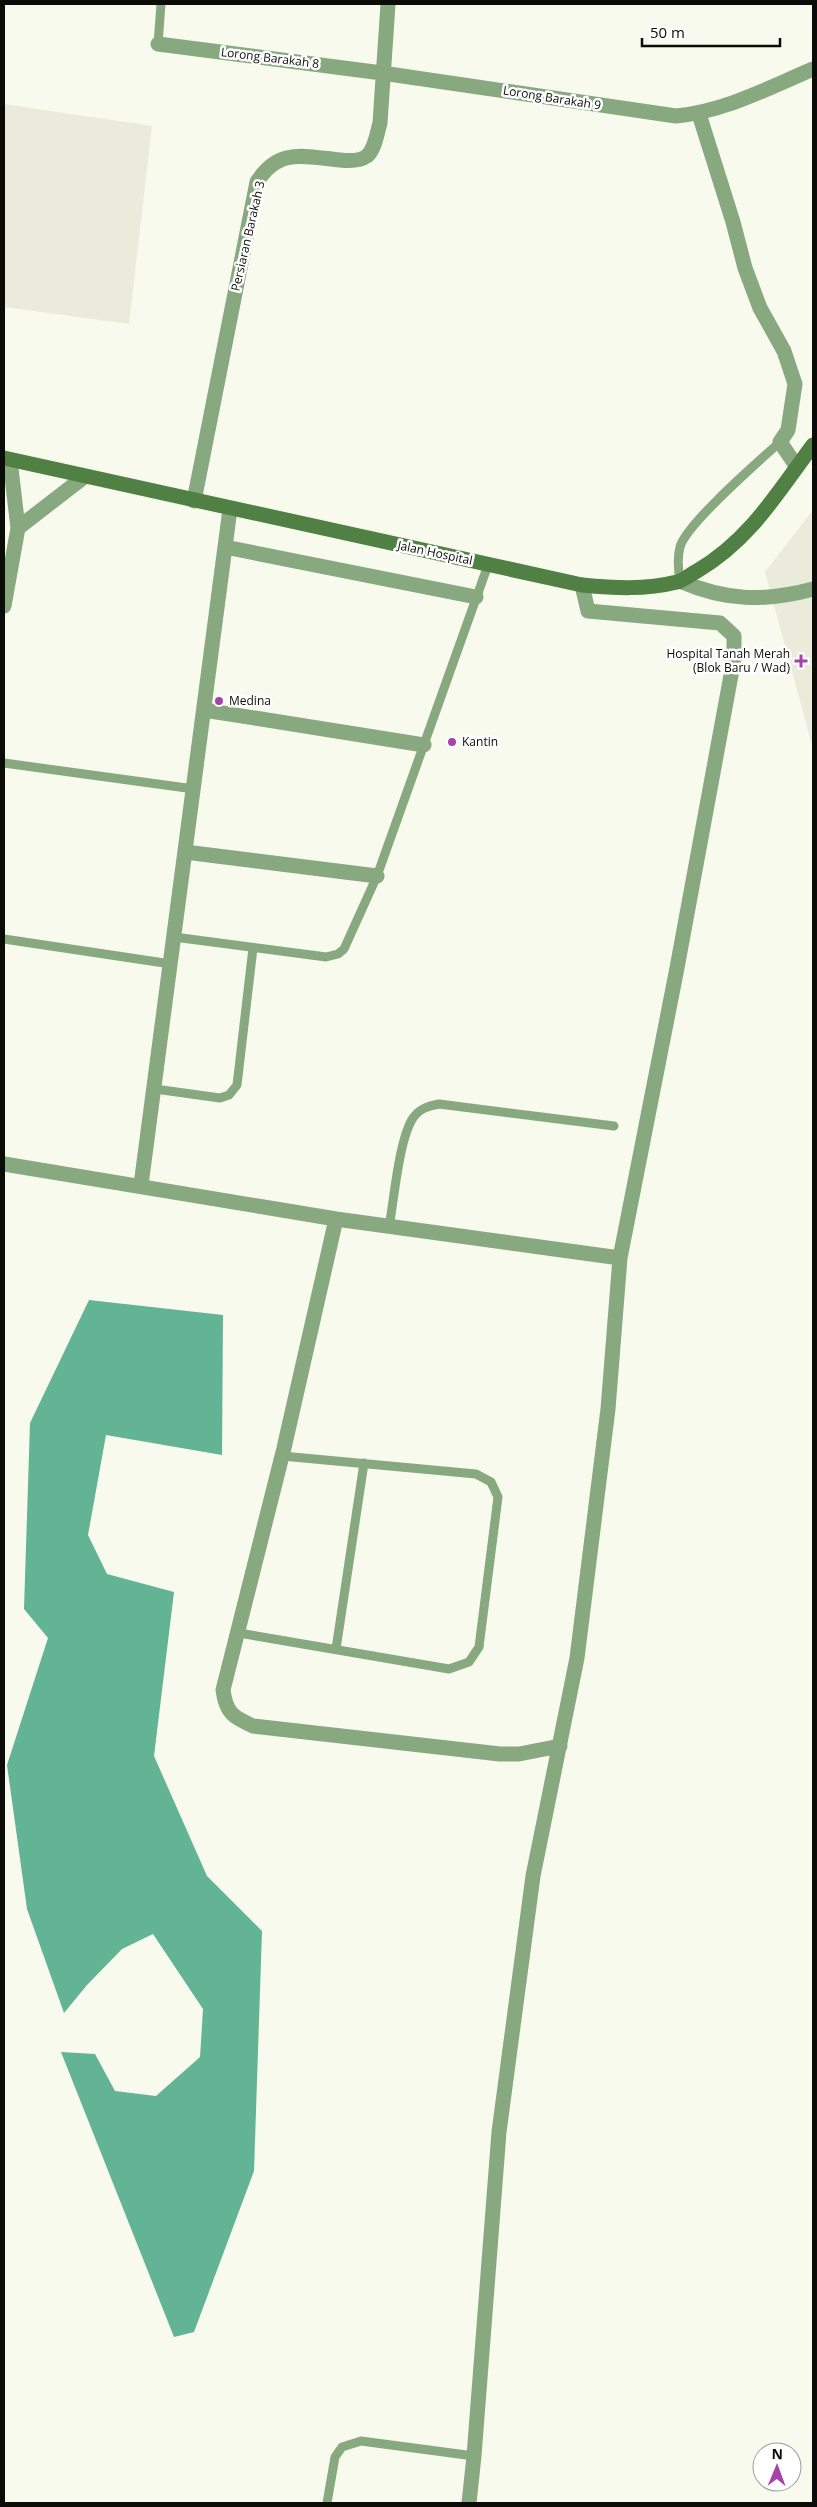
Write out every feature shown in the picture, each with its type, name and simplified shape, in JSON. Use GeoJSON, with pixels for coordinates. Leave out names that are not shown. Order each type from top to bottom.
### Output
{"type":"FeatureCollection","features":[{"type":"Feature","properties":{"kind":"main road","name":"Jalan Hospital"},"geometry":{"type":"LineString","coordinates":[[7,459],[582,585],[620,588],[656,586],[680,581],[713,562],[747,532],[777,497],[813,445]]}},
{"type":"Feature","properties":{"kind":"street","name":"Persiaran Barakah 3"},"geometry":{"type":"LineString","coordinates":[[194,501],[257,182],[266,168],[279,159],[295,156],[351,161],[367,156],[375,142],[380,123],[388,4]]}},
{"type":"Feature","properties":{"kind":"street","name":"Lorong Barakah 8"},"geometry":{"type":"LineString","coordinates":[[158,44],[382,72]]}},
{"type":"Feature","properties":{"kind":"street","name":"Lorong Barakah 9"},"geometry":{"type":"LineString","coordinates":[[382,72],[660,114],[699,114],[728,106],[813,69]]}},
{"type":"Feature","properties":{"kind":"street"},"geometry":{"type":"LineString","coordinates":[[699,114],[733,222],[745,268],[760,308],[784,351],[795,384],[788,430],[780,442],[797,467]]}},
{"type":"Feature","properties":{"kind":"street"},"geometry":{"type":"LineString","coordinates":[[4,606],[7,565],[18,528],[7,459]]}},
{"type":"Feature","properties":{"kind":"street"},"geometry":{"type":"LineString","coordinates":[[18,528],[84,477]]}},
{"type":"Feature","properties":{"kind":"street"},"geometry":{"type":"LineString","coordinates":[[141,1186],[230,509]]}},
{"type":"Feature","properties":{"kind":"street"},"geometry":{"type":"LineString","coordinates":[[225,548],[476,597]]}},
{"type":"Feature","properties":{"kind":"street"},"geometry":{"type":"LineString","coordinates":[[680,581],[706,592],[740,597],[763,598],[813,589]]}},
{"type":"Feature","properties":{"kind":"street"},"geometry":{"type":"LineString","coordinates":[[468,2503],[474,2456],[499,2132],[532,1876],[577,1658],[606,1419],[620,1258],[679,958],[734,659],[734,636],[720,624],[588,611],[582,585]]}},
{"type":"Feature","properties":{"kind":"street"},"geometry":{"type":"LineString","coordinates":[[204,710],[424,745]]}},
{"type":"Feature","properties":{"kind":"street"},"geometry":{"type":"LineString","coordinates":[[185,852],[377,876]]}},
{"type":"Feature","properties":{"kind":"street"},"geometry":{"type":"LineString","coordinates":[[4,1164],[336,1219],[620,1258]]}},
{"type":"Feature","properties":{"kind":"street"},"geometry":{"type":"LineString","coordinates":[[336,1219],[282,1456],[224,1690],[225,1705],[235,1718],[253,1726],[500,1754],[519,1754],[560,1746]]}},
{"type":"Feature","properties":{"kind":"lane"},"geometry":{"type":"LineString","coordinates":[[158,44],[161,4]]}},
{"type":"Feature","properties":{"kind":"lane"},"geometry":{"type":"LineString","coordinates":[[680,581],[677,564],[680,545],[691,527],[780,442]]}},
{"type":"Feature","properties":{"kind":"lane"},"geometry":{"type":"LineString","coordinates":[[174,937],[326,957],[338,954],[344,949],[377,876],[488,565]]}},
{"type":"Feature","properties":{"kind":"lane"},"geometry":{"type":"LineString","coordinates":[[4,763],[194,789]]}},
{"type":"Feature","properties":{"kind":"lane"},"geometry":{"type":"LineString","coordinates":[[4,939],[170,964]]}},
{"type":"Feature","properties":{"kind":"lane"},"geometry":{"type":"LineString","coordinates":[[155,1089],[220,1098],[229,1095],[237,1085],[253,948]]}},
{"type":"Feature","properties":{"kind":"lane"},"geometry":{"type":"LineString","coordinates":[[389,1227],[405,1136],[413,1118],[423,1108],[440,1104],[614,1126]]}},
{"type":"Feature","properties":{"kind":"lane"},"geometry":{"type":"LineString","coordinates":[[238,1632],[449,1669],[469,1662],[479,1647],[498,1497],[490,1482],[476,1474],[282,1456]]}},
{"type":"Feature","properties":{"kind":"lane"},"geometry":{"type":"LineString","coordinates":[[336,1650],[364,1463]]}},
{"type":"Feature","properties":{"kind":"lane"},"geometry":{"type":"LineString","coordinates":[[327,2503],[335,2457],[342,2447],[361,2442],[474,2456]]}},
{"type":"Feature","properties":{"kind":"shaded area"},"geometry":{"type":"Polygon","coordinates":[[[4,104],[152,126],[129,324],[4,307],[4,104]]]}},
{"type":"Feature","properties":{"kind":"shaded area","name":"Hospital Tanah Merah (Blok Baru / Wad)"},"geometry":{"type":"Polygon","coordinates":[[[813,510],[813,749],[765,572],[813,510]]]}},
{"type":"Feature","properties":{"kind":"shaded area"},"geometry":{"type":"Polygon","coordinates":[[[89,1300],[223,1315],[222,1455],[106,1435],[88,1535],[107,1574],[174,1592],[154,1756],[207,1876],[262,1931],[254,2171],[194,2332],[174,2337],[61,2052],[95,2054],[115,2091],[156,2096],[200,2057],[203,2009],[153,1934],[122,1949],[87,1985],[64,2013],[27,1909],[7,1765],[48,1638],[24,1609],[30,1423],[89,1300]]]}},
{"type":"Feature","properties":{"kind":"place","name":"Hospital Tanah Merah (Blok Baru / Wad)"},"geometry":{"type":"Point","coordinates":[801,661]}},
{"type":"Feature","properties":{"kind":"place","name":"Medina"},"geometry":{"type":"Point","coordinates":[219,701]}},
{"type":"Feature","properties":{"kind":"place","name":"Kantin"},"geometry":{"type":"Point","coordinates":[452,742]}}]}
